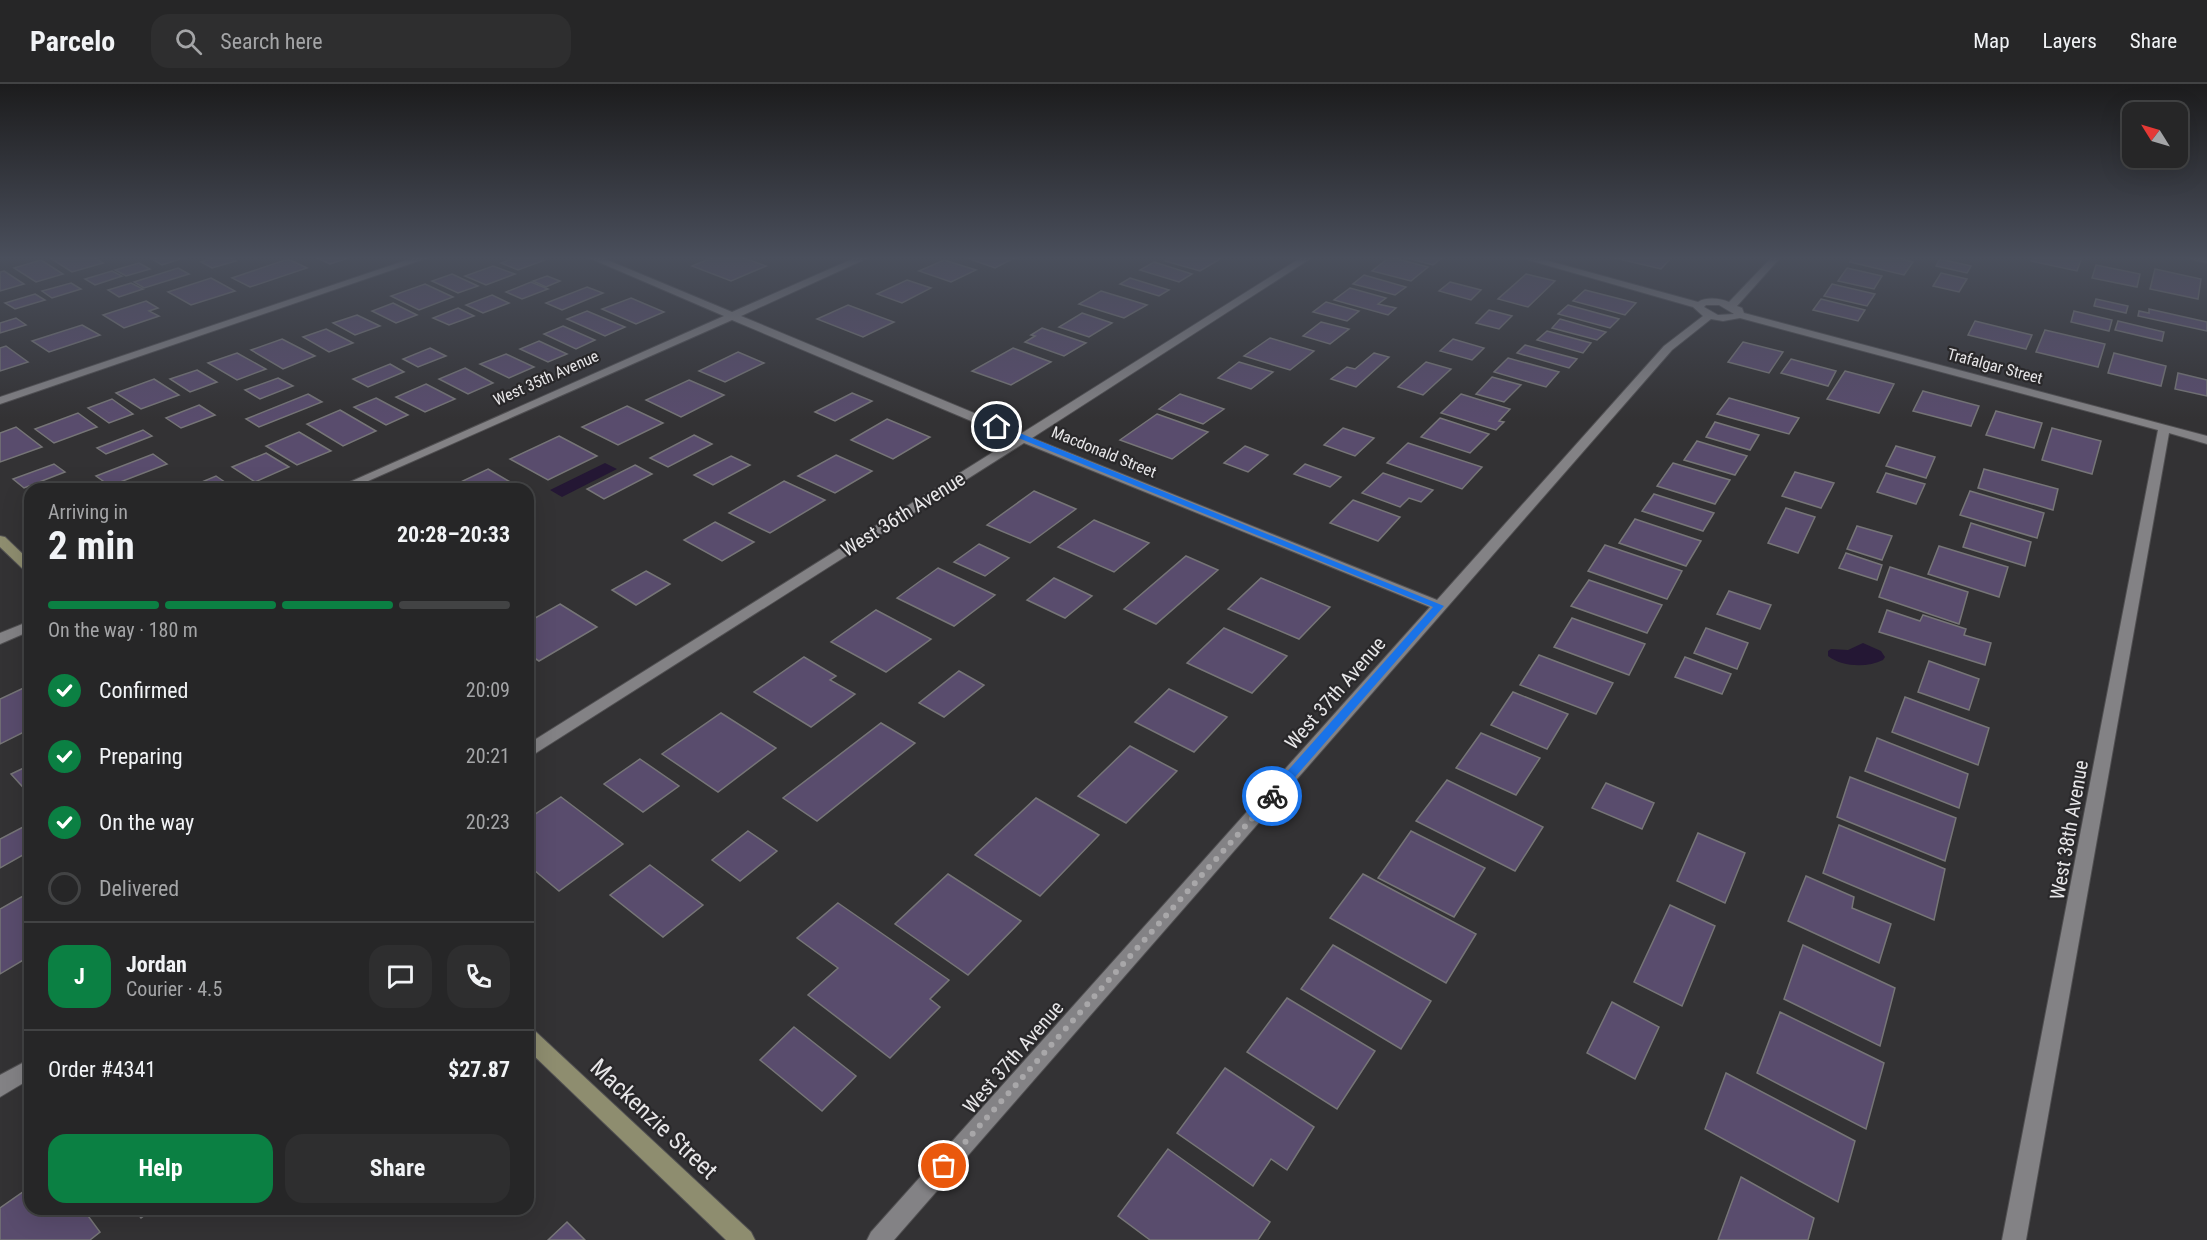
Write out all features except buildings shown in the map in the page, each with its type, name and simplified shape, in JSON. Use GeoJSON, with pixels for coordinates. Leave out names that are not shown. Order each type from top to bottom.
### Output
{"type":"FeatureCollection","features":[{"type":"Feature","properties":{"kind":"street"},"geometry":{"type":"LineString","coordinates":[[0,401],[266,311]]}},
{"type":"Feature","properties":{"kind":"street","name":"Macdonald Street"},"geometry":{"type":"LineString","coordinates":[[720,311],[1023,438],[1439,606]]}},
{"type":"Feature","properties":{"kind":"street","name":"West 35th Avenue"},"geometry":{"type":"LineString","coordinates":[[354,483],[743,311]]}},
{"type":"Feature","properties":{"kind":"street","name":"West 36th Avenue"},"geometry":{"type":"LineString","coordinates":[[534,748],[1224,311]]}},
{"type":"Feature","properties":{"kind":"street","name":"West 37th Avenue"},"geometry":{"type":"LineString","coordinates":[[879,1240],[1703,311]]}},
{"type":"Feature","properties":{"kind":"street","name":"Trafalgar Street"},"geometry":{"type":"LineString","coordinates":[[1707,311],[1727,318],[1739,315],[2207,440]]}},
{"type":"Feature","properties":{"kind":"street"},"geometry":{"type":"LineString","coordinates":[[1738,311],[1739,315]]}},
{"type":"Feature","properties":{"kind":"street","name":"West 38th Avenue"},"geometry":{"type":"LineString","coordinates":[[2014,1240],[2164,428]]}},
{"type":"Feature","properties":{"kind":"street"},"geometry":{"type":"LineString","coordinates":[[0,540],[24,562]]}},
{"type":"Feature","properties":{"kind":"street"},"geometry":{"type":"LineString","coordinates":[[0,639],[24,629]]}},
{"type":"Feature","properties":{"kind":"street","name":"Mackenzie Street"},"geometry":{"type":"LineString","coordinates":[[534,1043],[743,1240]]}},
{"type":"Feature","properties":{"kind":"street"},"geometry":{"type":"LineString","coordinates":[[0,1087],[24,1072]]}},
{"type":"Feature","properties":{"kind":"shaded area"},"geometry":{"type":"Polygon","coordinates":[[[605,463],[617,469],[562,497],[550,490],[605,463]]]}},
{"type":"Feature","properties":{"kind":"shaded area"},"geometry":{"type":"Polygon","coordinates":[[[1863,643],[1881,651],[1885,657],[1883,660],[1877,663],[1855,665],[1834,660],[1828,656],[1828,651],[1831,649],[1848,650],[1863,643]]]}},
{"type":"Feature","properties":{"kind":"way so far"},"geometry":{"type":"LineString","coordinates":[[944,1166],[1272,796]]}},
{"type":"Feature","properties":{"kind":"route"},"geometry":{"type":"LineString","coordinates":[[997,427],[1439,606],[1272,796]]}}]}
